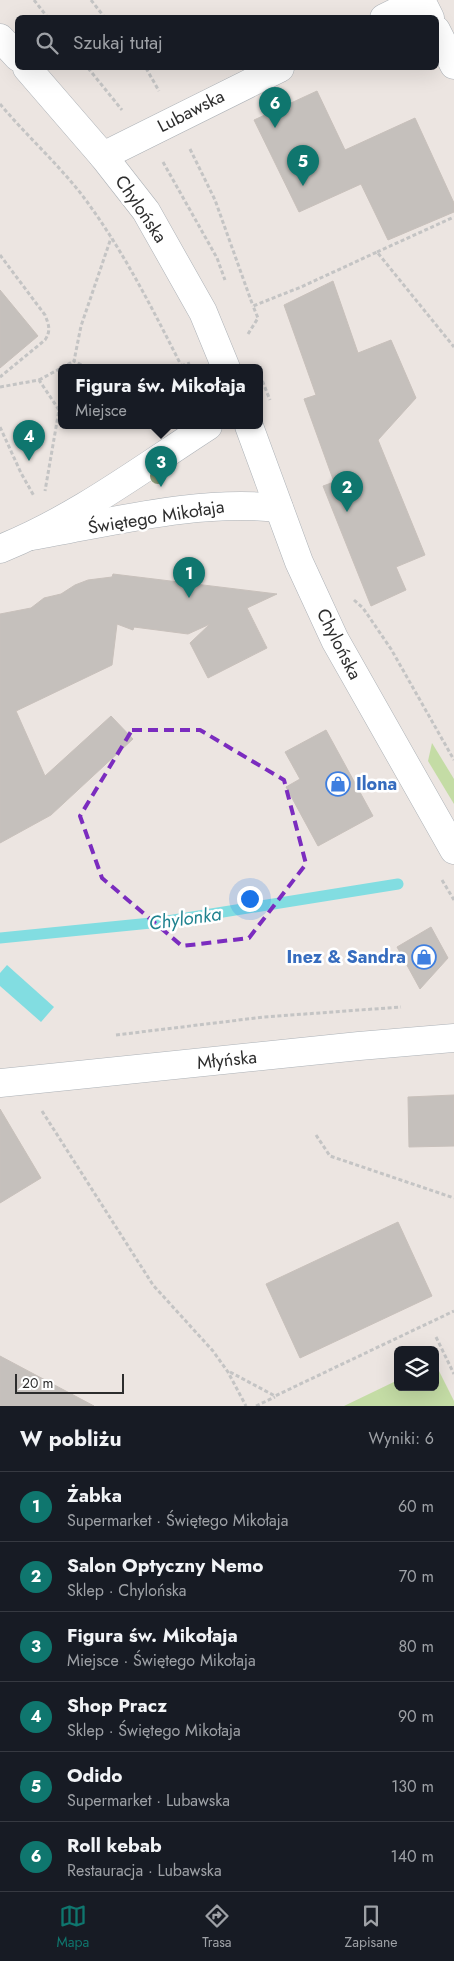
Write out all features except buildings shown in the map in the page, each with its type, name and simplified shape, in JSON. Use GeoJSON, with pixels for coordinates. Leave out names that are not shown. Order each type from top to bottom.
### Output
{"type":"FeatureCollection","features":[{"type":"Feature","properties":{"kind":"street"},"geometry":{"type":"LineString","coordinates":[[390,15],[421,0],[428,15]]}},
{"type":"Feature","properties":{"kind":"street"},"geometry":{"type":"LineString","coordinates":[[439,36],[454,65]]}},
{"type":"Feature","properties":{"kind":"street"},"geometry":{"type":"LineString","coordinates":[[0,38],[15,54]]}},
{"type":"Feature","properties":{"kind":"street","name":"Chylońska"},"geometry":{"type":"LineString","coordinates":[[28,70],[103,156],[151,218],[203,312],[224,364]]}},
{"type":"Feature","properties":{"kind":"street","name":"Lubawska"},"geometry":{"type":"LineString","coordinates":[[103,156],[276,70]]}},
{"type":"Feature","properties":{"kind":"street","name":"Świętego Mikołaja"},"geometry":{"type":"LineString","coordinates":[[0,549],[32,536],[88,505],[203,429]]}},
{"type":"Feature","properties":{"kind":"street","name":"Chylońska"},"geometry":{"type":"LineString","coordinates":[[250,429],[299,562],[335,640],[454,850]]}},
{"type":"Feature","properties":{"kind":"street","name":"Świętego Mikołaja"},"geometry":{"type":"LineString","coordinates":[[32,536],[217,505],[250,505],[279,508]]}},
{"type":"Feature","properties":{"kind":"street","name":"Młyńska"},"geometry":{"type":"LineString","coordinates":[[0,1083],[454,1038]]}},
{"type":"Feature","properties":{"kind":"path"},"geometry":{"type":"LineString","coordinates":[[34,0],[46,15]]}},
{"type":"Feature","properties":{"kind":"path"},"geometry":{"type":"LineString","coordinates":[[91,0],[103,15]]}},
{"type":"Feature","properties":{"kind":"path"},"geometry":{"type":"LineString","coordinates":[[147,70],[175,119],[215,200],[258,318],[245,340]]}},
{"type":"Feature","properties":{"kind":"path"},"geometry":{"type":"LineString","coordinates":[[0,104],[81,194],[111,237],[180,364]]}},
{"type":"Feature","properties":{"kind":"path"},"geometry":{"type":"LineString","coordinates":[[253,306],[301,287],[454,217]]}},
{"type":"Feature","properties":{"kind":"path"},"geometry":{"type":"LineString","coordinates":[[73,364],[80,326],[111,237]]}},
{"type":"Feature","properties":{"kind":"path"},"geometry":{"type":"LineString","coordinates":[[377,252],[454,347]]}},
{"type":"Feature","properties":{"kind":"path"},"geometry":{"type":"LineString","coordinates":[[0,255],[45,316],[50,333],[45,340],[0,377]]}},
{"type":"Feature","properties":{"kind":"path"},"geometry":{"type":"LineString","coordinates":[[74,361],[80,364]]}},
{"type":"Feature","properties":{"kind":"path"},"geometry":{"type":"LineString","coordinates":[[68,364],[74,361]]}},
{"type":"Feature","properties":{"kind":"path"},"geometry":{"type":"LineString","coordinates":[[0,387],[39,380],[58,370]]}},
{"type":"Feature","properties":{"kind":"path"},"geometry":{"type":"LineString","coordinates":[[39,380],[58,405]]}},
{"type":"Feature","properties":{"kind":"path"},"geometry":{"type":"LineString","coordinates":[[263,383],[273,408]]}},
{"type":"Feature","properties":{"kind":"path"},"geometry":{"type":"LineString","coordinates":[[45,494],[58,425]]}},
{"type":"Feature","properties":{"kind":"path"},"geometry":{"type":"LineString","coordinates":[[0,427],[20,473],[36,499]]}},
{"type":"Feature","properties":{"kind":"path"},"geometry":{"type":"LineString","coordinates":[[350,596],[363,608],[391,649],[454,760]]}},
{"type":"Feature","properties":{"kind":"path"},"geometry":{"type":"LineString","coordinates":[[115,1036],[264,1017],[403,1007]]}},
{"type":"Feature","properties":{"kind":"path"},"geometry":{"type":"LineString","coordinates":[[41,1109],[153,1285],[213,1350],[228,1372],[246,1406]]}},
{"type":"Feature","properties":{"kind":"path"},"geometry":{"type":"LineString","coordinates":[[316,1135],[330,1156],[454,1198]]}},
{"type":"Feature","properties":{"kind":"path"},"geometry":{"type":"LineString","coordinates":[[256,1406],[454,1311]]}},
{"type":"Feature","properties":{"kind":"path"},"geometry":{"type":"LineString","coordinates":[[436,1337],[454,1374]]}},
{"type":"Feature","properties":{"kind":"path"},"geometry":{"type":"LineString","coordinates":[[228,1372],[275,1396]]}},
{"type":"Feature","properties":{"kind":"highlighted area"},"geometry":{"type":"Polygon","coordinates":[[[132,730],[200,730],[284,780],[306,864],[249,938],[182,946],[102,878],[80,816],[132,730]]]}},
{"type":"Feature","properties":{"kind":"green space"},"geometry":{"type":"Polygon","coordinates":[[[432,743],[454,779],[454,804],[428,761],[432,743]]]}},
{"type":"Feature","properties":{"kind":"green space"},"geometry":{"type":"Polygon","coordinates":[[[439,1371],[454,1401],[454,1406],[344,1406],[394,1382],[394,1391],[439,1391],[439,1371]]]}},
{"type":"Feature","properties":{"kind":"water"},"geometry":{"type":"Polygon","coordinates":[[[7,965],[54,1007],[41,1022],[0,986],[0,973],[7,965]]]}},
{"type":"Feature","properties":{"kind":"waterway","name":"Chylonka"},"geometry":{"type":"LineString","coordinates":[[0,938],[161,922],[398,884]]}},
{"type":"Feature","properties":{"kind":"place","name":"Roll kebab"},"geometry":{"type":"Point","coordinates":[275,128]}},
{"type":"Feature","properties":{"kind":"place","name":"Odido"},"geometry":{"type":"Point","coordinates":[303,186]}},
{"type":"Feature","properties":{"kind":"place","name":"Shop Pracz"},"geometry":{"type":"Point","coordinates":[29,461]}},
{"type":"Feature","properties":{"kind":"place","name":"Figura św. Mikołaja"},"geometry":{"type":"Point","coordinates":[161,487]}},
{"type":"Feature","properties":{"kind":"place","name":"Salon Optyczny Nemo"},"geometry":{"type":"Point","coordinates":[347,512]}},
{"type":"Feature","properties":{"kind":"place","name":"Żabka"},"geometry":{"type":"Point","coordinates":[189,598]}},
{"type":"Feature","properties":{"kind":"place","name":"Ilona"},"geometry":{"type":"Point","coordinates":[338,784]}},
{"type":"Feature","properties":{"kind":"place","name":"Inez & Sandra"},"geometry":{"type":"Point","coordinates":[424,957]}}]}
